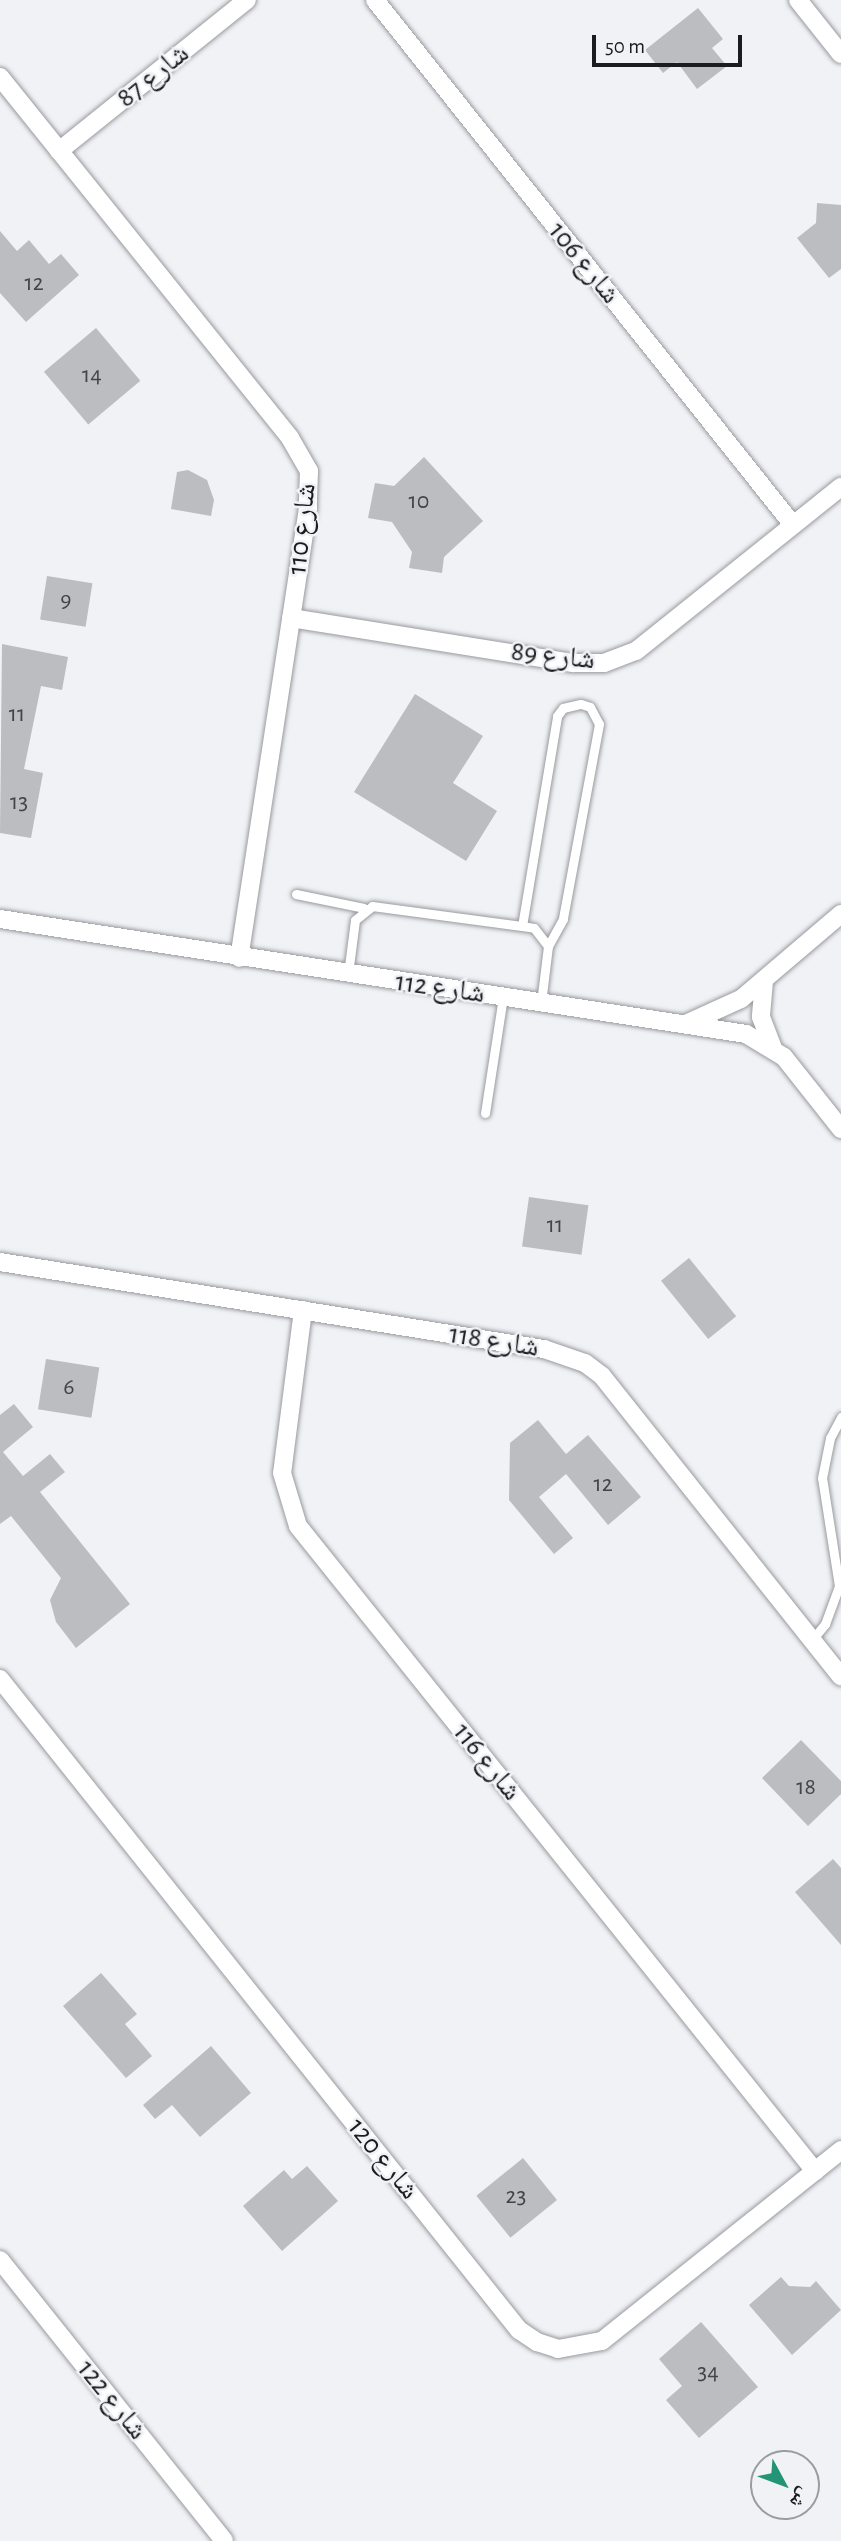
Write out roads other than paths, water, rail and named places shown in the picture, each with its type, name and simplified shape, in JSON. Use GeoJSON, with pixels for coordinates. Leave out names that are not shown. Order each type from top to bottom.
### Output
{"type":"FeatureCollection","features":[{"type":"Feature","properties":{"kind":"street","name":"شارع 87"},"geometry":{"type":"LineString","coordinates":[[60,151],[247,0]]}},
{"type":"Feature","properties":{"kind":"street","name":"شارع 106"},"geometry":{"type":"LineString","coordinates":[[375,0],[793,526]]}},
{"type":"Feature","properties":{"kind":"street"},"geometry":{"type":"LineString","coordinates":[[798,0],[841,54]]}},
{"type":"Feature","properties":{"kind":"street","name":"شارع 110"},"geometry":{"type":"LineString","coordinates":[[0,77],[301,453],[311,489],[240,958]]}},
{"type":"Feature","properties":{"kind":"street","name":"شارع 89"},"geometry":{"type":"LineString","coordinates":[[291,618],[573,663],[604,663],[636,651],[841,487]]}},
{"type":"Feature","properties":{"kind":"street"},"geometry":{"type":"LineString","coordinates":[[688,1023],[741,999],[841,914]]}},
{"type":"Feature","properties":{"kind":"street","name":"شارع 112"},"geometry":{"type":"LineString","coordinates":[[0,919],[746,1034],[773,1049],[841,1129]]}},
{"type":"Feature","properties":{"kind":"street"},"geometry":{"type":"LineString","coordinates":[[764,981],[761,1017],[773,1049]]}},
{"type":"Feature","properties":{"kind":"street","name":"شارع 118"},"geometry":{"type":"LineString","coordinates":[[0,1262],[544,1349],[585,1363],[602,1376],[841,1676]]}},
{"type":"Feature","properties":{"kind":"street","name":"شارع 116"},"geometry":{"type":"LineString","coordinates":[[303,1310],[282,1473],[298,1526],[815,2171]]}},
{"type":"Feature","properties":{"kind":"street","name":"شارع 120"},"geometry":{"type":"LineString","coordinates":[[0,1679],[512,2322],[537,2342],[558,2349],[602,2341],[841,2150]]}},
{"type":"Feature","properties":{"kind":"street","name":"شارع 122"},"geometry":{"type":"LineString","coordinates":[[0,2260],[224,2541]]}},
{"type":"Feature","properties":{"kind":"lane"},"geometry":{"type":"LineString","coordinates":[[522,926],[557,716],[563,708],[581,704],[597,714],[598,733],[563,919],[548,946],[541,1003]]}},
{"type":"Feature","properties":{"kind":"lane"},"geometry":{"type":"LineString","coordinates":[[296,894],[364,908],[534,928],[548,946]]}},
{"type":"Feature","properties":{"kind":"lane"},"geometry":{"type":"LineString","coordinates":[[348,974],[355,920],[364,908]]}},
{"type":"Feature","properties":{"kind":"lane"},"geometry":{"type":"LineString","coordinates":[[485,1113],[503,997]]}},
{"type":"Feature","properties":{"kind":"lane"},"geometry":{"type":"LineString","coordinates":[[812,1640],[825,1624],[839,1587],[822,1478],[830,1438],[841,1417]]}}]}
